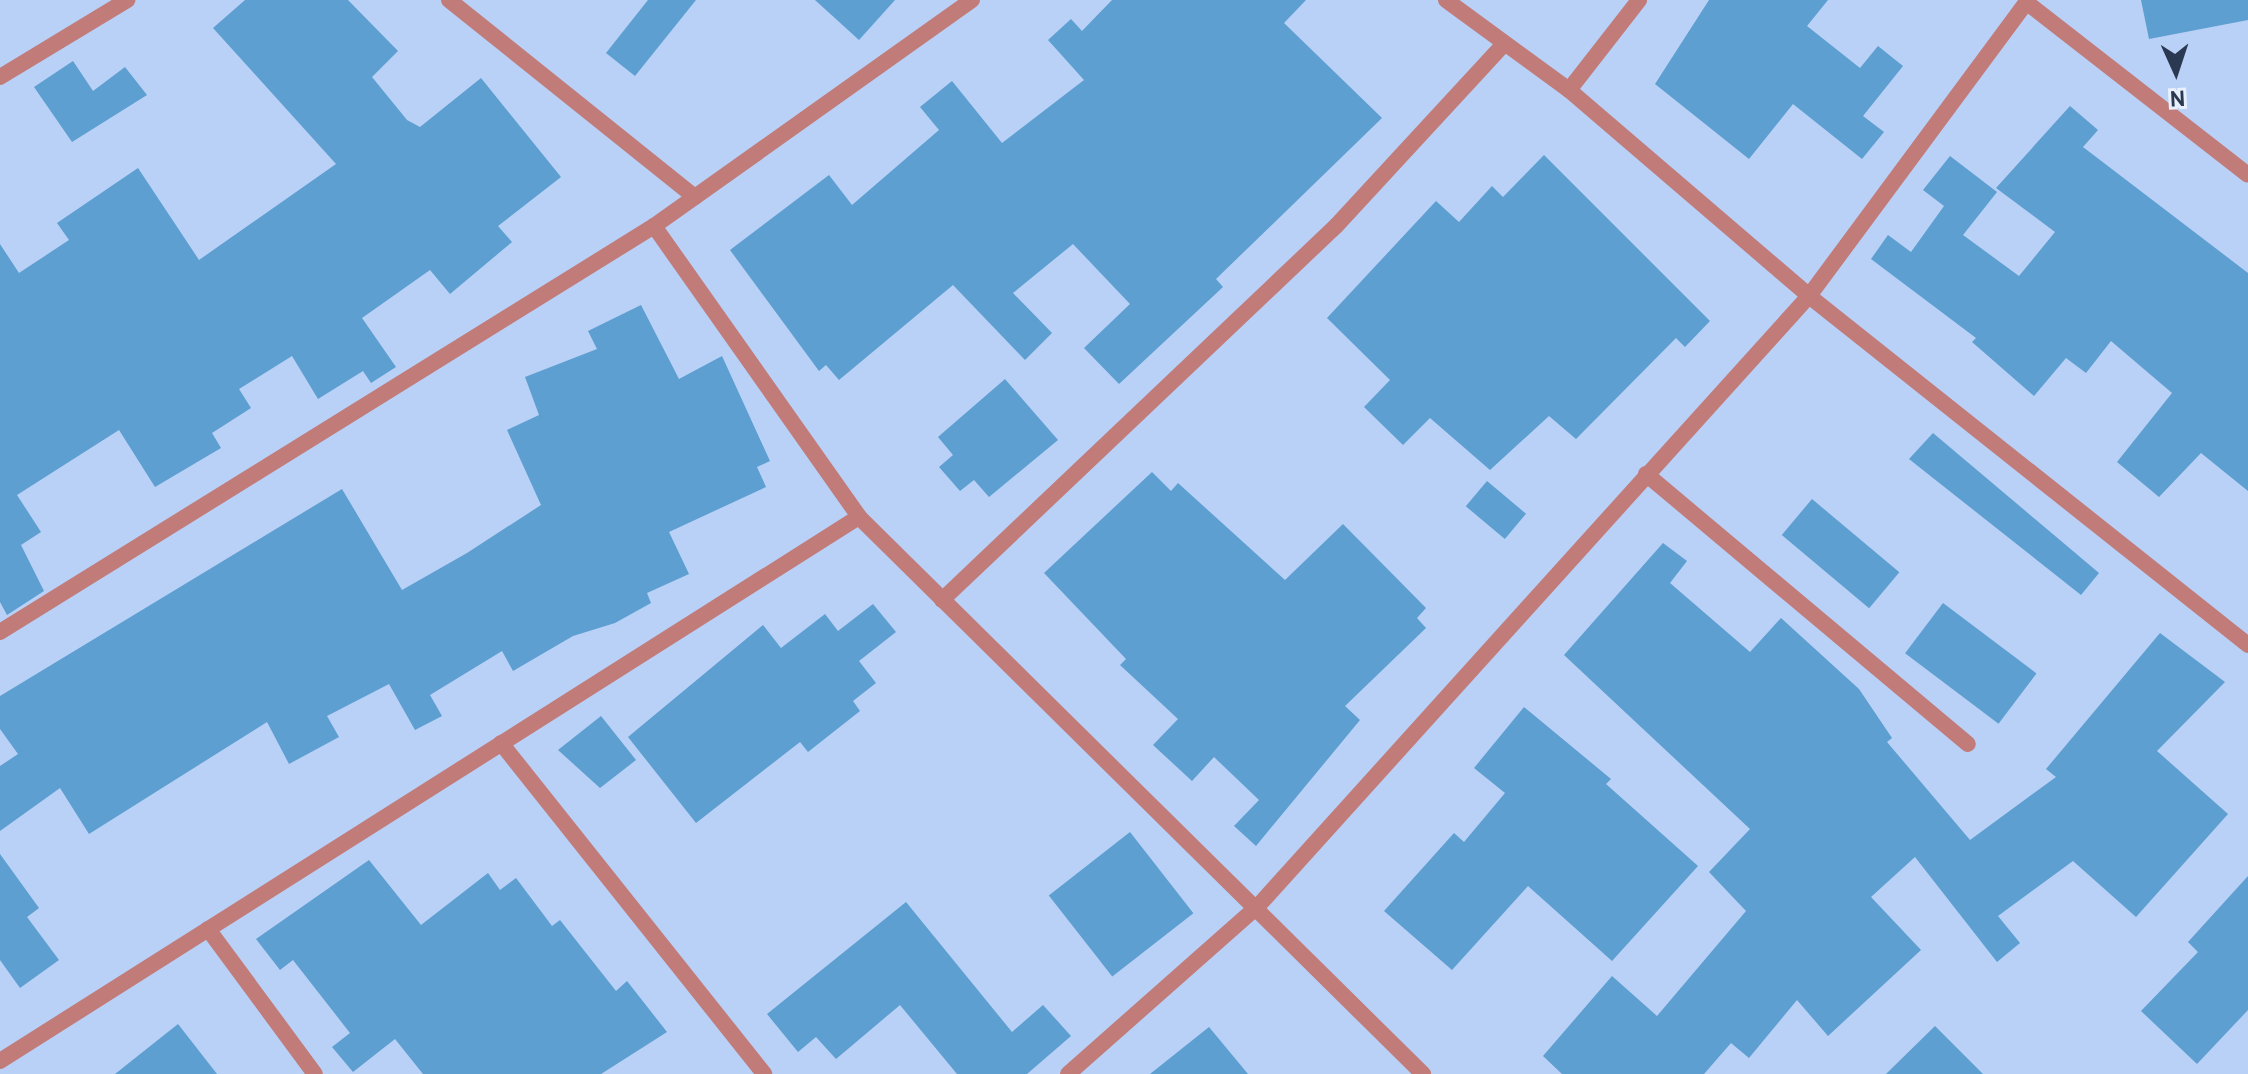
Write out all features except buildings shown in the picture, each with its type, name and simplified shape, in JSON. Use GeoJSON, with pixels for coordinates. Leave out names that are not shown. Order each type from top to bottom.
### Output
{"type":"FeatureCollection","features":[{"type":"Feature","properties":{"kind":"street"},"geometry":{"type":"LineString","coordinates":[[0,77],[127,0]]}},
{"type":"Feature","properties":{"kind":"street"},"geometry":{"type":"LineString","coordinates":[[449,0],[695,197]]}},
{"type":"Feature","properties":{"kind":"street"},"geometry":{"type":"LineString","coordinates":[[0,632],[654,226],[972,0]]}},
{"type":"Feature","properties":{"kind":"street"},"geometry":{"type":"LineString","coordinates":[[1446,0],[1503,45],[1569,90],[1809,296],[2248,645]]}},
{"type":"Feature","properties":{"kind":"street"},"geometry":{"type":"LineString","coordinates":[[1569,90],[1639,0]]}},
{"type":"Feature","properties":{"kind":"street"},"geometry":{"type":"LineString","coordinates":[[1068,1074],[1258,906],[1809,296],[2027,1],[2248,175]]}},
{"type":"Feature","properties":{"kind":"street"},"geometry":{"type":"LineString","coordinates":[[942,600],[1336,226],[1503,45]]}},
{"type":"Feature","properties":{"kind":"street"},"geometry":{"type":"LineString","coordinates":[[654,226],[859,517],[1258,906],[1423,1074]]}},
{"type":"Feature","properties":{"kind":"street"},"geometry":{"type":"LineString","coordinates":[[1646,474],[1968,744]]}},
{"type":"Feature","properties":{"kind":"street"},"geometry":{"type":"LineString","coordinates":[[0,1061],[859,517]]}},
{"type":"Feature","properties":{"kind":"street"},"geometry":{"type":"LineString","coordinates":[[501,743],[764,1074]]}},
{"type":"Feature","properties":{"kind":"street"},"geometry":{"type":"LineString","coordinates":[[208,929],[315,1074]]}}]}
